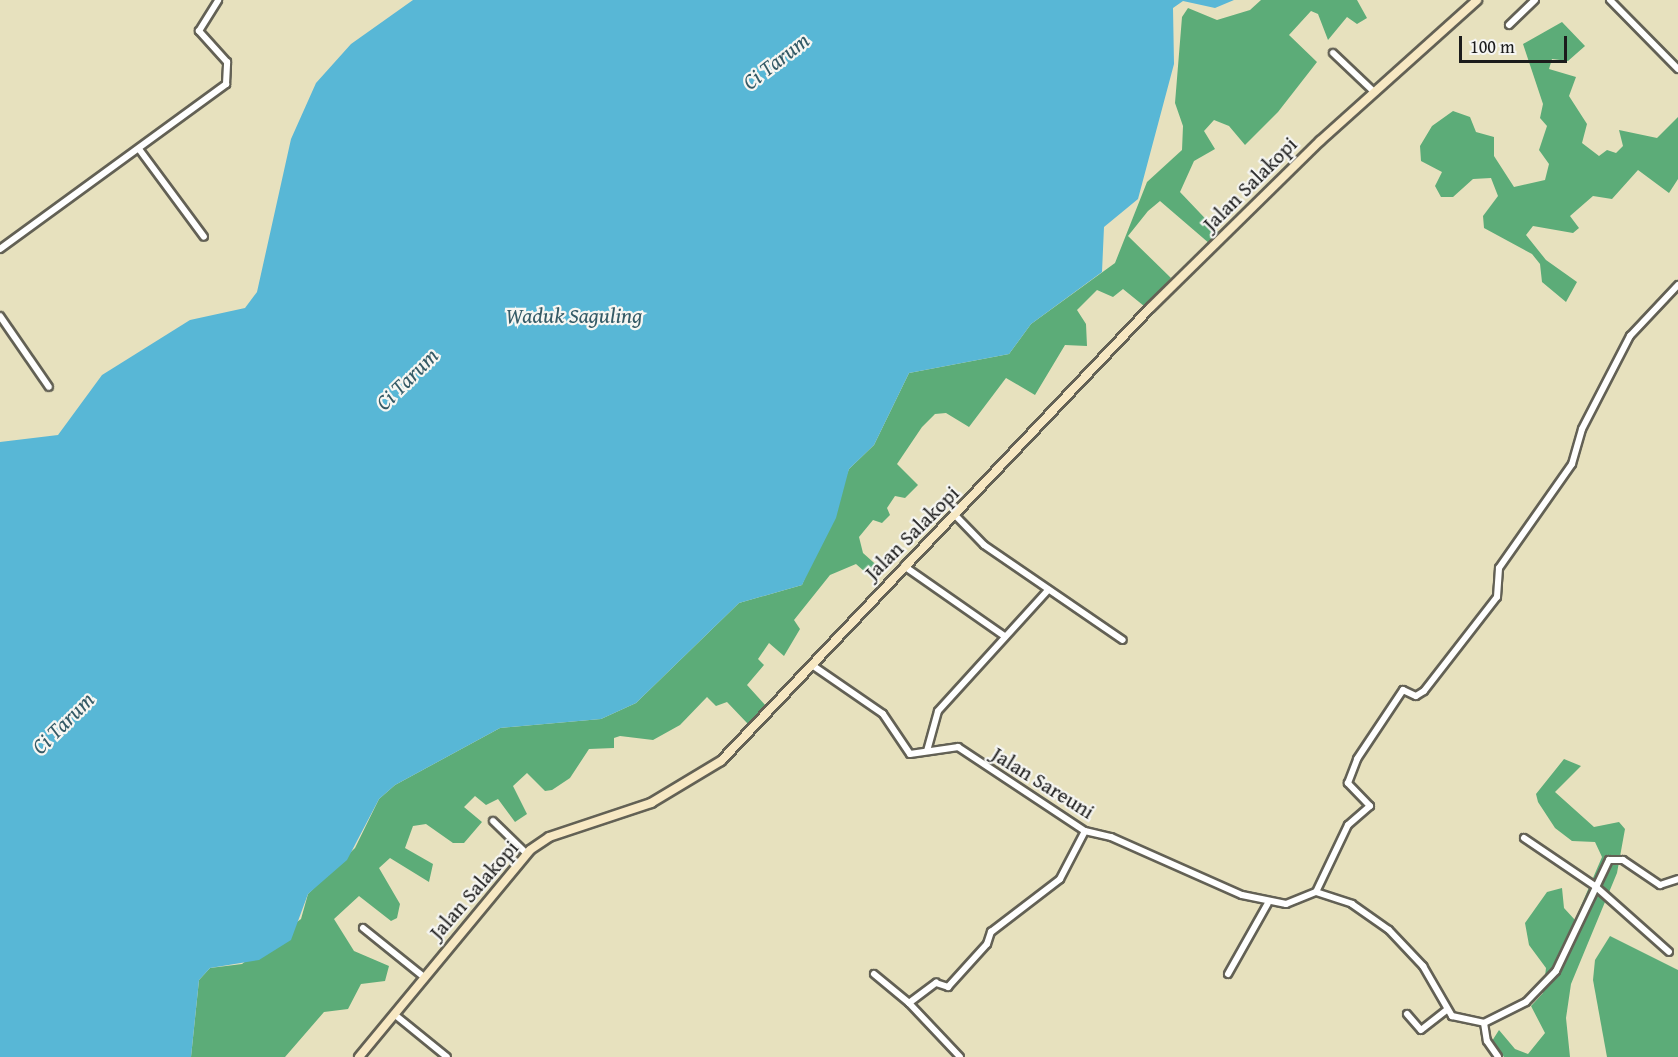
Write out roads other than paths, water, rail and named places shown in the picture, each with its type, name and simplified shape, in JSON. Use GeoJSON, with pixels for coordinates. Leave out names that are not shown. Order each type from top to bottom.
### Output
{"type":"FeatureCollection","features":[{"type":"Feature","properties":{"kind":"street"},"geometry":{"type":"LineString","coordinates":[[0,249],[140,149],[229,79],[227,62],[199,31],[218,0]]}},
{"type":"Feature","properties":{"kind":"street","name":"Jalan Salakopi"},"geometry":{"type":"LineString","coordinates":[[360,1057],[527,854],[549,837],[607,822],[695,780],[721,761],[903,566],[1151,307],[1373,91],[1478,0]]}},
{"type":"Feature","properties":{"kind":"street"},"geometry":{"type":"LineString","coordinates":[[1509,25],[1535,0]]}},
{"type":"Feature","properties":{"kind":"street"},"geometry":{"type":"LineString","coordinates":[[1610,0],[1678,69]]}},
{"type":"Feature","properties":{"kind":"street"},"geometry":{"type":"LineString","coordinates":[[1333,53],[1373,91]]}},
{"type":"Feature","properties":{"kind":"street"},"geometry":{"type":"LineString","coordinates":[[140,149],[204,237]]}},
{"type":"Feature","properties":{"kind":"street"},"geometry":{"type":"LineString","coordinates":[[1678,285],[1630,336],[1582,429],[1572,464],[1499,568],[1497,597],[1424,691],[1416,696],[1403,690],[1357,759],[1348,783],[1370,807],[1348,825],[1317,892],[1352,904],[1389,930],[1423,966],[1447,1010],[1464,1022],[1484,1023],[1526,1002],[1546,984],[1604,865],[1618,858],[1660,885],[1678,879]]}},
{"type":"Feature","properties":{"kind":"street"},"geometry":{"type":"LineString","coordinates":[[0,316],[49,387]]}},
{"type":"Feature","properties":{"kind":"street"},"geometry":{"type":"LineString","coordinates":[[954,514],[984,545],[1123,640]]}},
{"type":"Feature","properties":{"kind":"street"},"geometry":{"type":"LineString","coordinates":[[903,566],[1003,635]]}},
{"type":"Feature","properties":{"kind":"street"},"geometry":{"type":"LineString","coordinates":[[927,751],[938,711],[1003,635],[1048,590]]}},
{"type":"Feature","properties":{"kind":"street","name":"Jalan Sareuni"},"geometry":{"type":"LineString","coordinates":[[812,665],[883,714],[910,754],[958,747],[1085,831],[1111,837],[1154,860],[1268,903],[1286,904],[1317,892]]}},
{"type":"Feature","properties":{"kind":"street"},"geometry":{"type":"LineString","coordinates":[[493,820],[527,854]]}},
{"type":"Feature","properties":{"kind":"street"},"geometry":{"type":"LineString","coordinates":[[909,1003],[936,983],[948,987],[987,944],[991,932],[1060,879],[1085,831]]}},
{"type":"Feature","properties":{"kind":"street"},"geometry":{"type":"LineString","coordinates":[[1524,838],[1595,886],[1669,952]]}},
{"type":"Feature","properties":{"kind":"street"},"geometry":{"type":"LineString","coordinates":[[1228,974],[1268,903]]}},
{"type":"Feature","properties":{"kind":"street"},"geometry":{"type":"LineString","coordinates":[[363,928],[424,977]]}},
{"type":"Feature","properties":{"kind":"street"},"geometry":{"type":"LineString","coordinates":[[874,974],[909,1003],[960,1057]]}},
{"type":"Feature","properties":{"kind":"street"},"geometry":{"type":"LineString","coordinates":[[1407,1014],[1421,1030],[1447,1010]]}},
{"type":"Feature","properties":{"kind":"street"},"geometry":{"type":"LineString","coordinates":[[394,1014],[447,1057]]}},
{"type":"Feature","properties":{"kind":"street"},"geometry":{"type":"LineString","coordinates":[[1484,1023],[1487,1041],[1498,1057]]}},
{"type":"Feature","properties":{"kind":"water","name":"Waduk Saguling"},"geometry":{"type":"Polygon","coordinates":[[[413,0],[1234,0],[1215,8],[1183,1],[1173,8],[1174,64],[1138,199],[1104,227],[1102,272],[1031,324],[1009,354],[909,373],[874,445],[849,469],[836,518],[802,585],[739,603],[636,703],[601,719],[500,728],[395,785],[379,799],[347,860],[308,894],[291,940],[259,960],[210,968],[199,980],[191,1057],[0,1057],[0,442],[58,435],[102,375],[190,320],[245,308],[257,292],[291,139],[316,83],[351,44],[413,0]]]}},
{"type":"Feature","properties":{"kind":"water label","name":"Ci Tarum"},"geometry":{"type":"Point","coordinates":[776,61]}},
{"type":"Feature","properties":{"kind":"water label","name":"Ci Tarum"},"geometry":{"type":"Point","coordinates":[407,379]}},
{"type":"Feature","properties":{"kind":"water label","name":"Ci Tarum"},"geometry":{"type":"Point","coordinates":[63,723]}}]}
